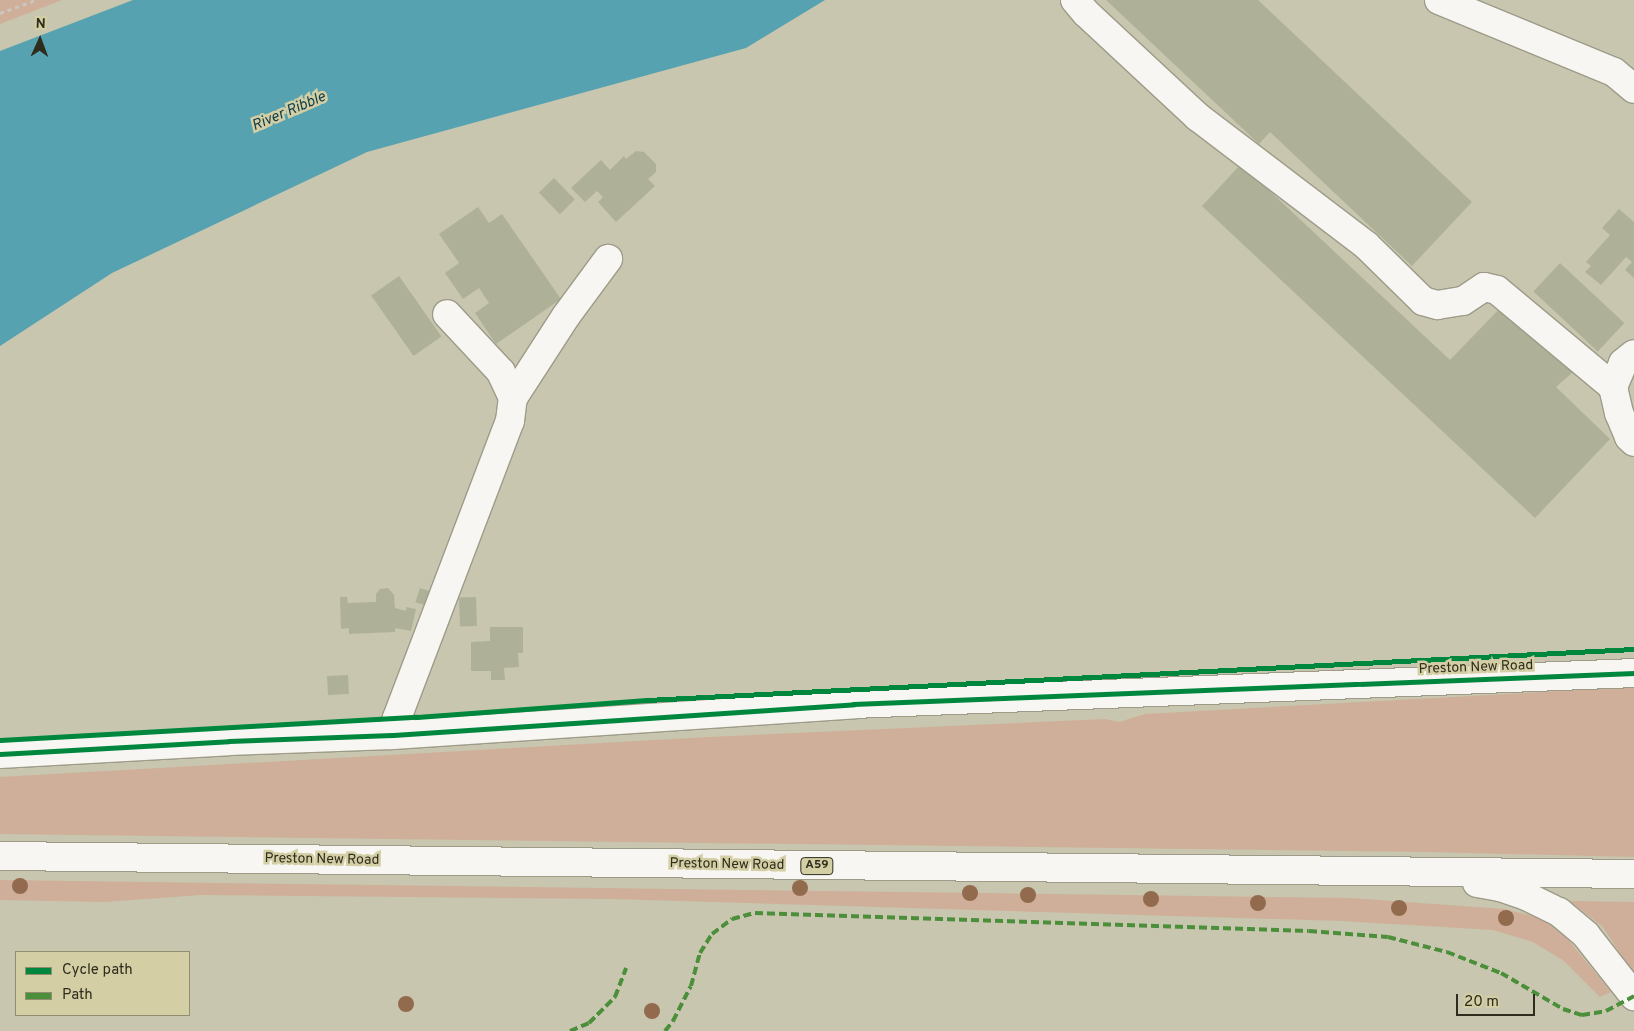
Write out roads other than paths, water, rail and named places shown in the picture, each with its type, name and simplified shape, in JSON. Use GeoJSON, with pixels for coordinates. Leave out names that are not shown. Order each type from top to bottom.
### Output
{"type":"FeatureCollection","features":[{"type":"Feature","properties":{"kind":"main road"},"geometry":{"type":"LineString","coordinates":[[1075,0],[1086,13],[1198,117],[1366,245],[1422,301],[1437,305],[1446,304],[1463,301],[1484,287],[1497,290],[1613,387]]}},
{"type":"Feature","properties":{"kind":"main road"},"geometry":{"type":"LineString","coordinates":[[1439,0],[1614,72],[1634,89]]}},
{"type":"Feature","properties":{"kind":"main road"},"geometry":{"type":"LineString","coordinates":[[392,735],[510,421],[513,398],[566,316],[608,259]]}},
{"type":"Feature","properties":{"kind":"main road"},"geometry":{"type":"LineString","coordinates":[[447,314],[501,372],[513,398]]}},
{"type":"Feature","properties":{"kind":"main road"},"geometry":{"type":"LineString","coordinates":[[1634,354],[1623,362],[1613,387],[1619,413],[1628,436],[1634,442]]}},
{"type":"Feature","properties":{"kind":"main road","name":"Preston New Road"},"geometry":{"type":"LineString","coordinates":[[0,754],[229,741],[392,735],[853,704],[1634,673]]}},
{"type":"Feature","properties":{"kind":"main road","name":"Preston New Road"},"geometry":{"type":"LineString","coordinates":[[0,856],[1634,874]]}},
{"type":"Feature","properties":{"kind":"main road"},"geometry":{"type":"LineString","coordinates":[[1402,872],[1500,887],[1526,896],[1559,912],[1586,935],[1634,996]]}},
{"type":"Feature","properties":{"kind":"water","name":"River Ribble"},"geometry":{"type":"Polygon","coordinates":[[[133,0],[825,0],[746,48],[367,152],[112,273],[0,346],[0,51],[133,0]]]}}]}
